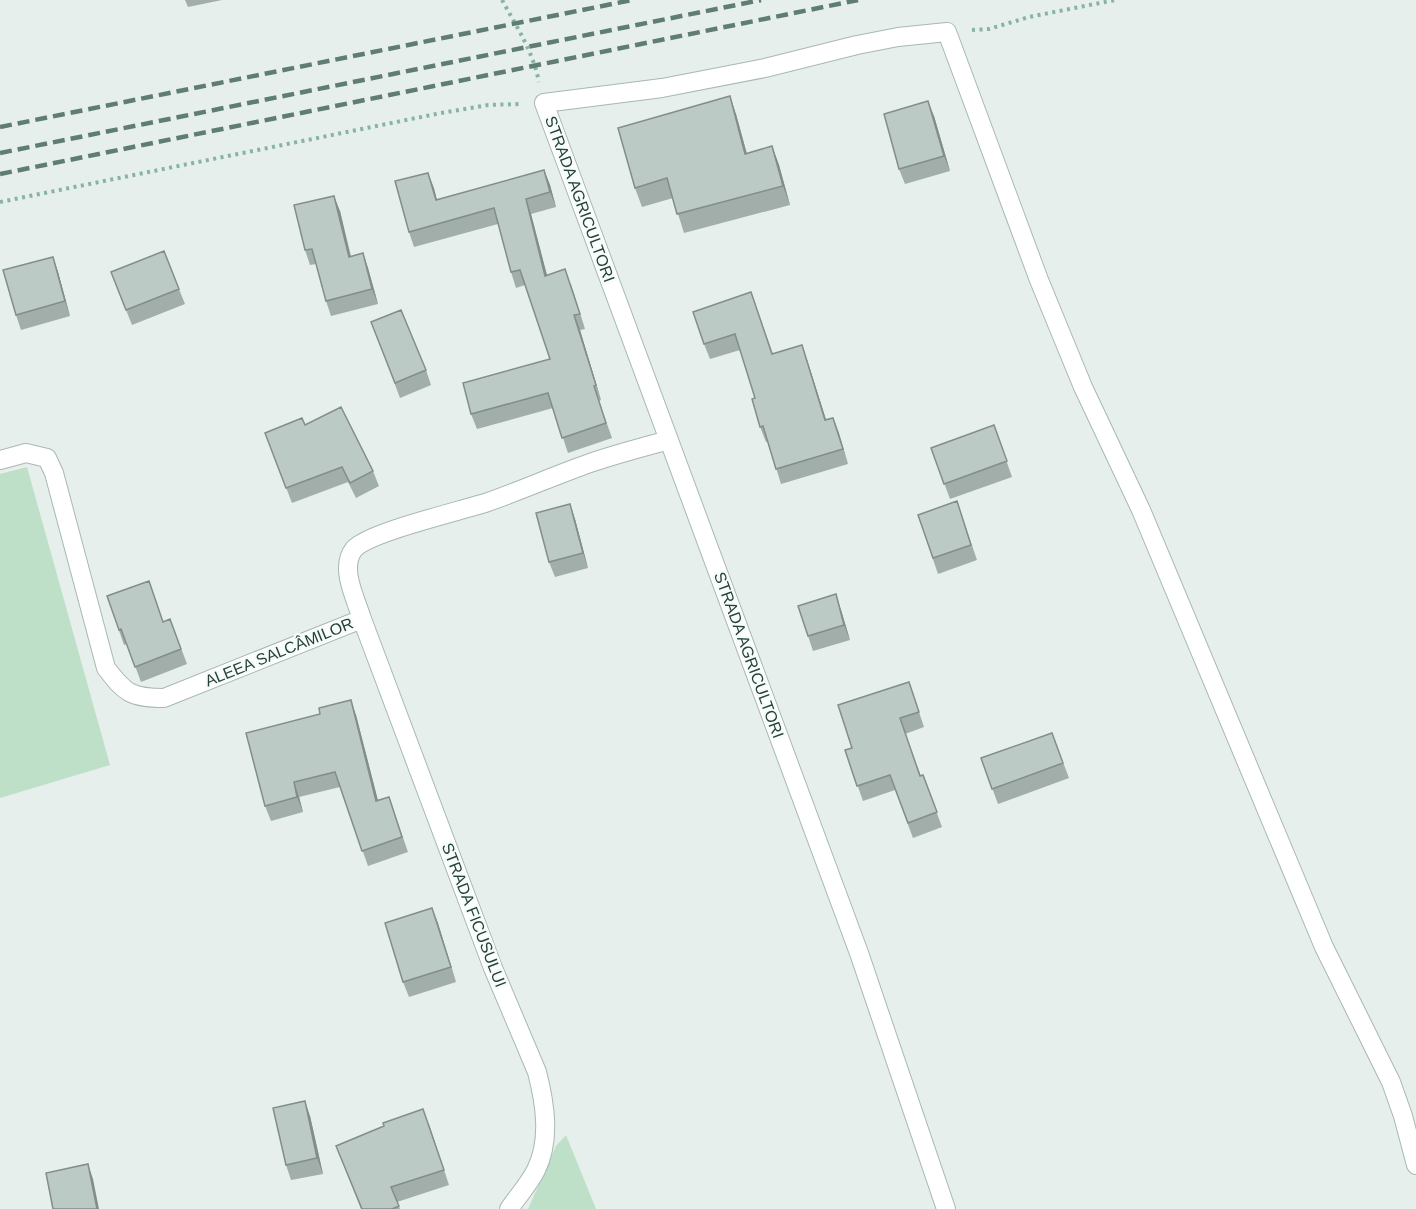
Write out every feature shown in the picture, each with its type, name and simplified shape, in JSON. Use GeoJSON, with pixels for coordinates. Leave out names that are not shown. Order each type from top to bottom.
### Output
{"type":"FeatureCollection","features":[{"type":"Feature","properties":{"kind":"street"},"geometry":{"type":"LineString","coordinates":[[544,103],[662,88],[765,69],[867,43],[947,32],[1039,280],[1083,387],[1142,510],[1324,947],[1390,1082],[1403,1116],[1416,1165]]}},
{"type":"Feature","properties":{"kind":"street","name":"STRADA AGRICULTORI"},"geometry":{"type":"LineString","coordinates":[[544,103],[859,953],[946,1209]]}},
{"type":"Feature","properties":{"kind":"street","name":"ALEEA SALCÂMILOR"},"geometry":{"type":"LineString","coordinates":[[0,460],[26,453],[46,458],[54,473],[106,668],[121,687],[141,698],[164,698],[362,619],[347,571],[348,559],[363,542],[486,503],[592,463],[669,440]]}},
{"type":"Feature","properties":{"kind":"street","name":"STRADA FICUSULUI"},"geometry":{"type":"LineString","coordinates":[[362,619],[493,968],[537,1072],[542,1090],[545,1118],[544,1146],[536,1170],[509,1209]]}},
{"type":"Feature","properties":{"kind":"path"},"geometry":{"type":"LineString","coordinates":[[0,202],[441,113],[488,105],[544,103],[536,65],[502,0]]}},
{"type":"Feature","properties":{"kind":"path"},"geometry":{"type":"LineString","coordinates":[[947,32],[989,28],[1029,17],[1116,0]]}},
{"type":"Feature","properties":{"kind":"green space"},"geometry":{"type":"Polygon","coordinates":[[[27,467],[110,765],[0,798],[0,474],[27,467]]]}},
{"type":"Feature","properties":{"kind":"green space"},"geometry":{"type":"Polygon","coordinates":[[[566,1135],[596,1209],[528,1209],[556,1146],[566,1135]]]}},
{"type":"Feature","properties":{"kind":"building"},"geometry":{"type":"Polygon","coordinates":[[[730,96],[745,154],[772,146],[783,186],[677,214],[667,178],[635,188],[618,128],[730,96]]]}},
{"type":"Feature","properties":{"kind":"building"},"geometry":{"type":"Polygon","coordinates":[[[928,101],[944,156],[899,169],[884,114],[928,101]]]}},
{"type":"Feature","properties":{"kind":"building"},"geometry":{"type":"Polygon","coordinates":[[[544,170],[550,192],[526,199],[545,276],[565,269],[580,314],[574,315],[606,423],[562,438],[548,393],[471,414],[463,383],[550,359],[520,270],[511,272],[494,208],[409,232],[395,181],[428,173],[436,200],[544,170]]]}},
{"type":"Feature","properties":{"kind":"building"},"geometry":{"type":"Polygon","coordinates":[[[334,196],[349,257],[363,253],[372,289],[326,301],[312,249],[305,250],[294,205],[334,196]]]}},
{"type":"Feature","properties":{"kind":"building"},"geometry":{"type":"Polygon","coordinates":[[[164,251],[179,289],[126,310],[111,272],[164,251]]]}},
{"type":"Feature","properties":{"kind":"building"},"geometry":{"type":"Polygon","coordinates":[[[53,257],[65,301],[16,315],[3,270],[53,257]]]}},
{"type":"Feature","properties":{"kind":"building"},"geometry":{"type":"Polygon","coordinates":[[[751,292],[772,354],[802,345],[825,420],[833,418],[843,449],[776,469],[763,426],[760,427],[752,399],[755,398],[735,334],[704,344],[693,312],[751,292]]]}},
{"type":"Feature","properties":{"kind":"building"},"geometry":{"type":"Polygon","coordinates":[[[401,310],[426,370],[395,383],[371,322],[401,310]]]}},
{"type":"Feature","properties":{"kind":"building"},"geometry":{"type":"Polygon","coordinates":[[[341,407],[373,471],[350,483],[342,467],[286,488],[265,433],[302,418],[305,425],[341,407]]]}},
{"type":"Feature","properties":{"kind":"building"},"geometry":{"type":"Polygon","coordinates":[[[994,425],[1007,461],[944,484],[931,448],[994,425]]]}},
{"type":"Feature","properties":{"kind":"building"},"geometry":{"type":"Polygon","coordinates":[[[957,501],[971,545],[933,558],[918,515],[957,501]]]}},
{"type":"Feature","properties":{"kind":"building"},"geometry":{"type":"Polygon","coordinates":[[[570,504],[583,553],[549,562],[536,513],[570,504]]]}},
{"type":"Feature","properties":{"kind":"building"},"geometry":{"type":"Polygon","coordinates":[[[149,581],[163,622],[170,619],[181,649],[135,667],[107,596],[149,581]]]}},
{"type":"Feature","properties":{"kind":"building"},"geometry":{"type":"Polygon","coordinates":[[[836,594],[844,625],[808,636],[798,606],[836,594]]]}},
{"type":"Feature","properties":{"kind":"building"},"geometry":{"type":"Polygon","coordinates":[[[909,682],[919,712],[900,718],[920,776],[923,775],[937,812],[908,823],[890,775],[857,786],[845,750],[852,748],[838,705],[909,682]]]}},
{"type":"Feature","properties":{"kind":"building"},"geometry":{"type":"Polygon","coordinates":[[[351,700],[376,801],[389,797],[402,837],[362,851],[335,772],[294,782],[297,797],[265,806],[246,733],[320,714],[319,708],[351,700]]]}},
{"type":"Feature","properties":{"kind":"building"},"geometry":{"type":"Polygon","coordinates":[[[1052,733],[1063,763],[992,789],[981,758],[1052,733]]]}},
{"type":"Feature","properties":{"kind":"building"},"geometry":{"type":"Polygon","coordinates":[[[432,908],[451,967],[403,982],[385,923],[432,908]]]}},
{"type":"Feature","properties":{"kind":"building"},"geometry":{"type":"Polygon","coordinates":[[[305,1101],[317,1158],[286,1165],[273,1108],[305,1101]]]}},
{"type":"Feature","properties":{"kind":"building"},"geometry":{"type":"Polygon","coordinates":[[[423,1109],[444,1170],[391,1187],[399,1206],[392,1209],[362,1209],[336,1146],[384,1126],[383,1123],[423,1109]]]}},
{"type":"Feature","properties":{"kind":"building"},"geometry":{"type":"Polygon","coordinates":[[[88,1164],[97,1209],[53,1209],[46,1173],[88,1164]]]}},
{"type":"Feature","properties":{"kind":"railway"},"geometry":{"type":"LineString","coordinates":[[0,127],[632,0]]}},
{"type":"Feature","properties":{"kind":"railway"},"geometry":{"type":"LineString","coordinates":[[0,153],[761,0]]}},
{"type":"Feature","properties":{"kind":"railway"},"geometry":{"type":"LineString","coordinates":[[0,174],[858,0]]}}]}
